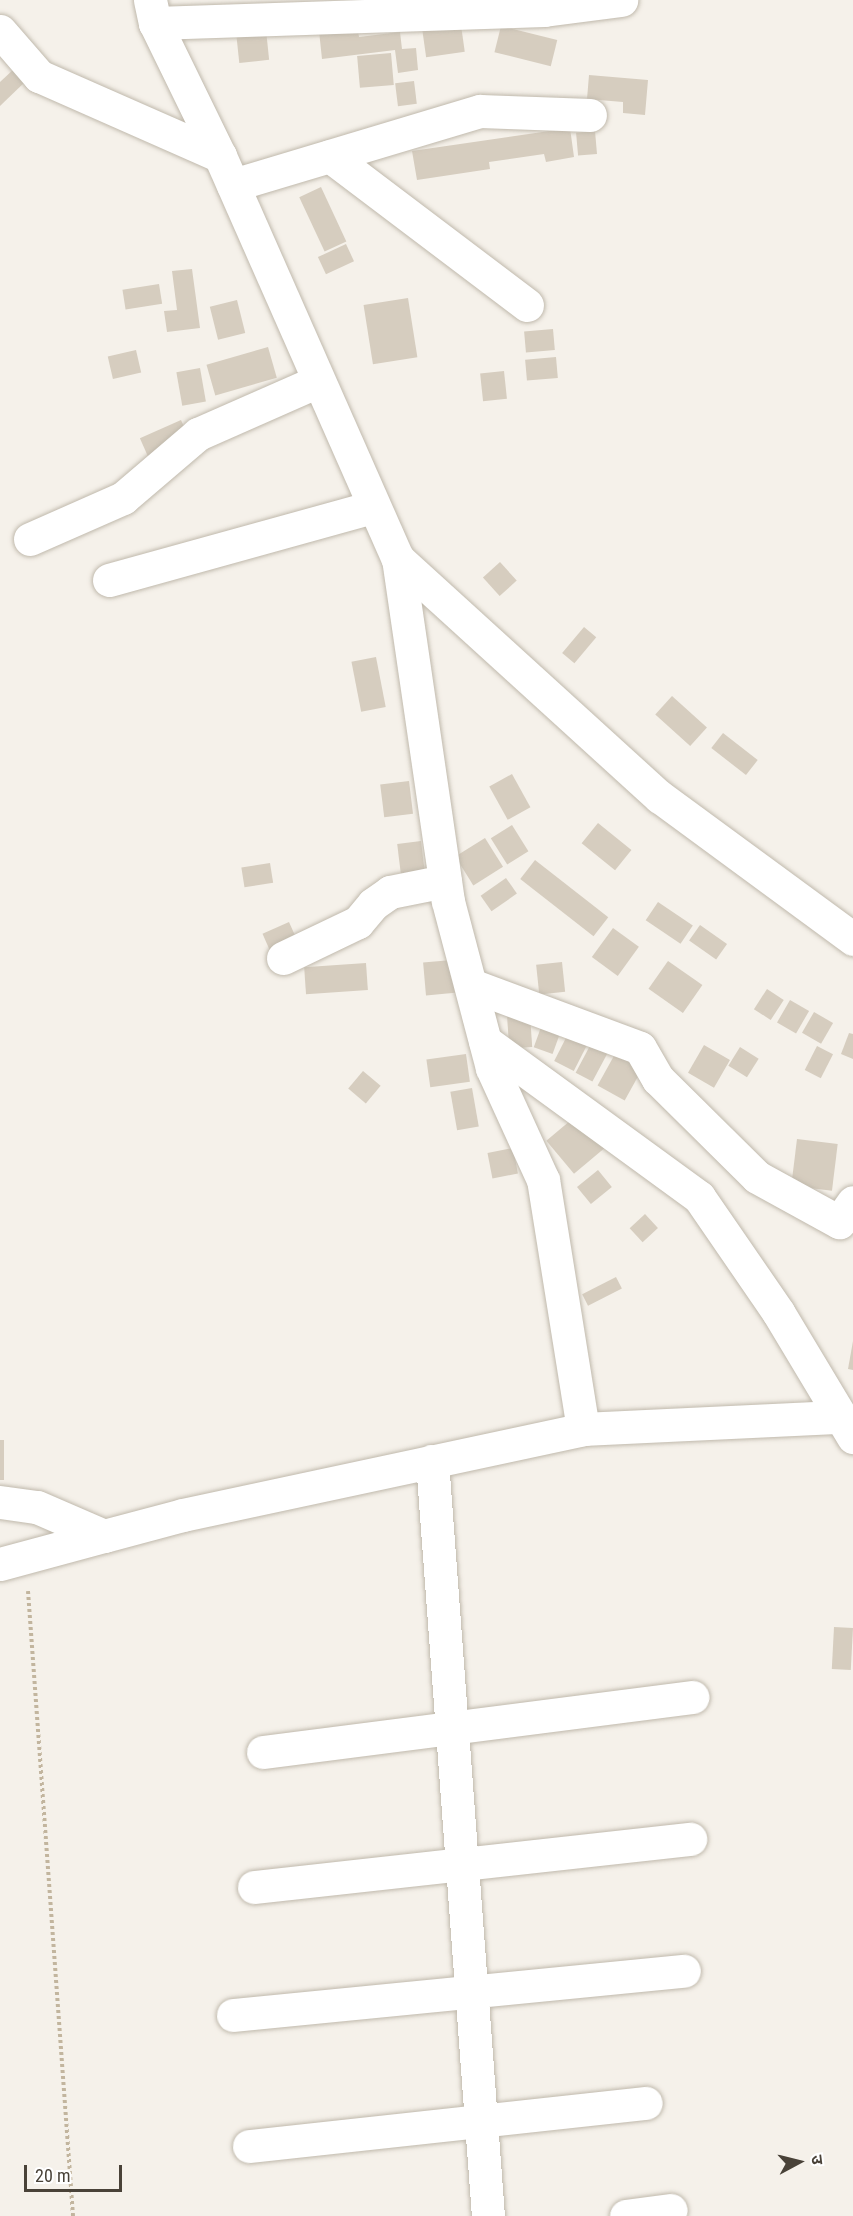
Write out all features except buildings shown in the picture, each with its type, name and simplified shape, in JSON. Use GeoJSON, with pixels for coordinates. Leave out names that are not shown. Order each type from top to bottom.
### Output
{"type":"FeatureCollection","features":[{"type":"Feature","properties":{"kind":"street"},"geometry":{"type":"LineString","coordinates":[[582,1429],[543,1180],[492,1068],[446,881],[398,559],[372,507],[227,171],[153,11],[546,5],[621,0]]}},
{"type":"Feature","properties":{"kind":"street"},"geometry":{"type":"LineString","coordinates":[[0,31],[39,76],[227,171],[330,156],[480,111],[590,115]]}},
{"type":"Feature","properties":{"kind":"street"},"geometry":{"type":"LineString","coordinates":[[330,156],[527,305]]}},
{"type":"Feature","properties":{"kind":"street"},"geometry":{"type":"LineString","coordinates":[[30,539],[123,498],[198,434],[318,381]]}},
{"type":"Feature","properties":{"kind":"street"},"geometry":{"type":"LineString","coordinates":[[109,580],[372,507]]}},
{"type":"Feature","properties":{"kind":"street"},"geometry":{"type":"LineString","coordinates":[[398,559],[660,797],[853,939]]}},
{"type":"Feature","properties":{"kind":"street"},"geometry":{"type":"LineString","coordinates":[[283,958],[357,922],[373,904],[390,892],[446,881]]}},
{"type":"Feature","properties":{"kind":"street"},"geometry":{"type":"LineString","coordinates":[[471,985],[640,1048],[658,1079],[757,1177],[839,1222],[853,1202]]}},
{"type":"Feature","properties":{"kind":"street"},"geometry":{"type":"LineString","coordinates":[[485,1041],[699,1197],[778,1312],[847,1427]]}},
{"type":"Feature","properties":{"kind":"street"},"geometry":{"type":"LineString","coordinates":[[13,1561],[104,1536],[582,1429],[847,1427]]}},
{"type":"Feature","properties":{"kind":"street"},"geometry":{"type":"LineString","coordinates":[[432,1461],[478,2118],[488,2216]]}},
{"type":"Feature","properties":{"kind":"street"},"geometry":{"type":"LineString","coordinates":[[0,1502],[37,1507],[104,1536]]}},
{"type":"Feature","properties":{"kind":"street"},"geometry":{"type":"LineString","coordinates":[[263,1752],[692,1697]]}},
{"type":"Feature","properties":{"kind":"street"},"geometry":{"type":"LineString","coordinates":[[254,1887],[690,1839]]}},
{"type":"Feature","properties":{"kind":"street"},"geometry":{"type":"LineString","coordinates":[[233,2015],[684,1971]]}},
{"type":"Feature","properties":{"kind":"street"},"geometry":{"type":"LineString","coordinates":[[249,2146],[478,2118],[646,2103]]}},
{"type":"Feature","properties":{"kind":"street"},"geometry":{"type":"LineString","coordinates":[[626,2216],[671,2211]]}},
{"type":"Feature","properties":{"kind":"path"},"geometry":{"type":"LineString","coordinates":[[13,1561],[73,2216]]}}]}
